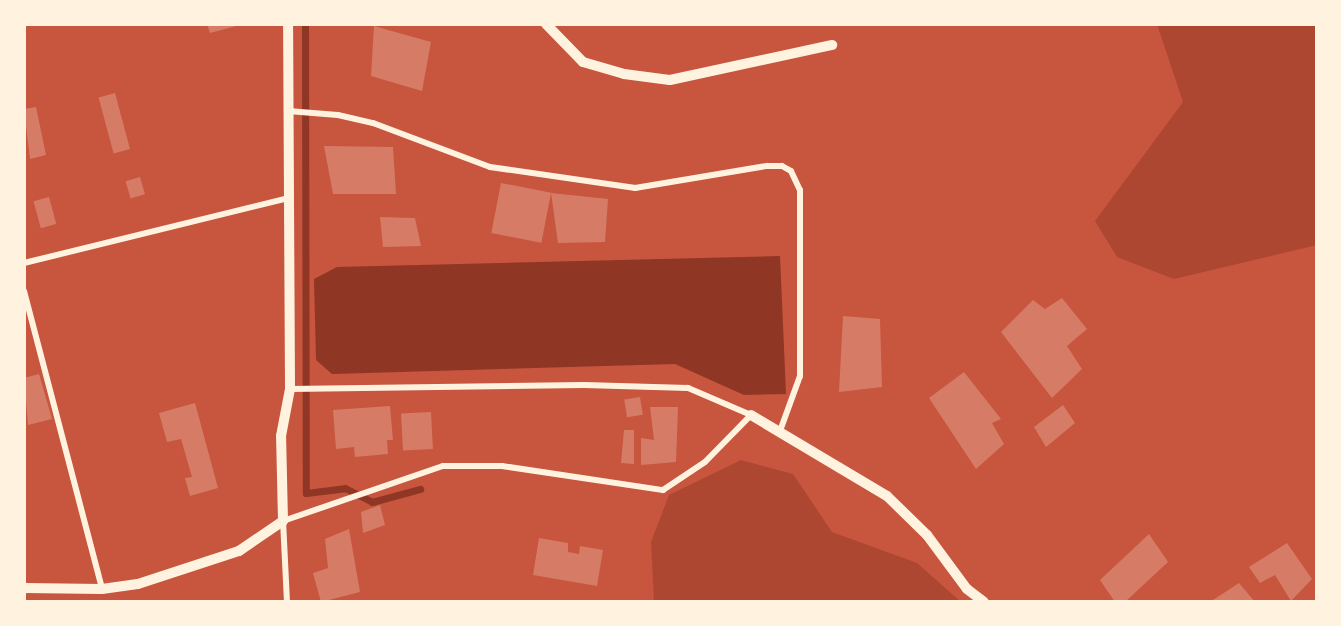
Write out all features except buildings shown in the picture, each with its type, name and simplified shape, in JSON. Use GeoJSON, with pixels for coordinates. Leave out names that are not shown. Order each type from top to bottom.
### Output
{"type":"FeatureCollection","features":[{"type":"Feature","properties":{"kind":"street"},"geometry":{"type":"LineString","coordinates":[[287,602],[281,436],[290,389],[288,24]]}},
{"type":"Feature","properties":{"kind":"street"},"geometry":{"type":"LineString","coordinates":[[546,24],[583,62],[624,74],[670,80],[832,45]]}},
{"type":"Feature","properties":{"kind":"street"},"geometry":{"type":"LineString","coordinates":[[288,111],[338,115],[373,123],[490,167],[635,188],[767,166],[782,166],[791,171],[800,190],[800,376],[780,431]]}},
{"type":"Feature","properties":{"kind":"street"},"geometry":{"type":"LineString","coordinates":[[24,262],[288,198]]}},
{"type":"Feature","properties":{"kind":"street"},"geometry":{"type":"LineString","coordinates":[[24,291],[102,589]]}},
{"type":"Feature","properties":{"kind":"street"},"geometry":{"type":"LineString","coordinates":[[290,389],[584,385],[688,388],[751,415],[887,496],[927,535],[967,589],[984,602]]}},
{"type":"Feature","properties":{"kind":"street"},"geometry":{"type":"LineString","coordinates":[[24,588],[102,589],[138,584],[239,551],[283,521],[443,466],[501,466],[663,490],[705,462],[751,415]]}},
{"type":"Feature","properties":{"kind":"shaded area"},"geometry":{"type":"Polygon","coordinates":[[[1157,24],[1317,24],[1317,245],[1174,279],[1117,257],[1095,221],[1183,102],[1157,24]]]}},
{"type":"Feature","properties":{"kind":"shaded area"},"geometry":{"type":"Polygon","coordinates":[[[780,256],[786,394],[744,395],[675,364],[332,374],[316,360],[314,279],[337,267],[780,256]]]}},
{"type":"Feature","properties":{"kind":"shaded area"},"geometry":{"type":"Polygon","coordinates":[[[741,460],[793,474],[832,532],[917,563],[961,602],[654,602],[651,542],[669,495],[741,460]]]}},
{"type":"Feature","properties":{"kind":"waterway"},"geometry":{"type":"LineString","coordinates":[[305,24],[306,493],[345,488],[372,502],[420,489]]}}]}
